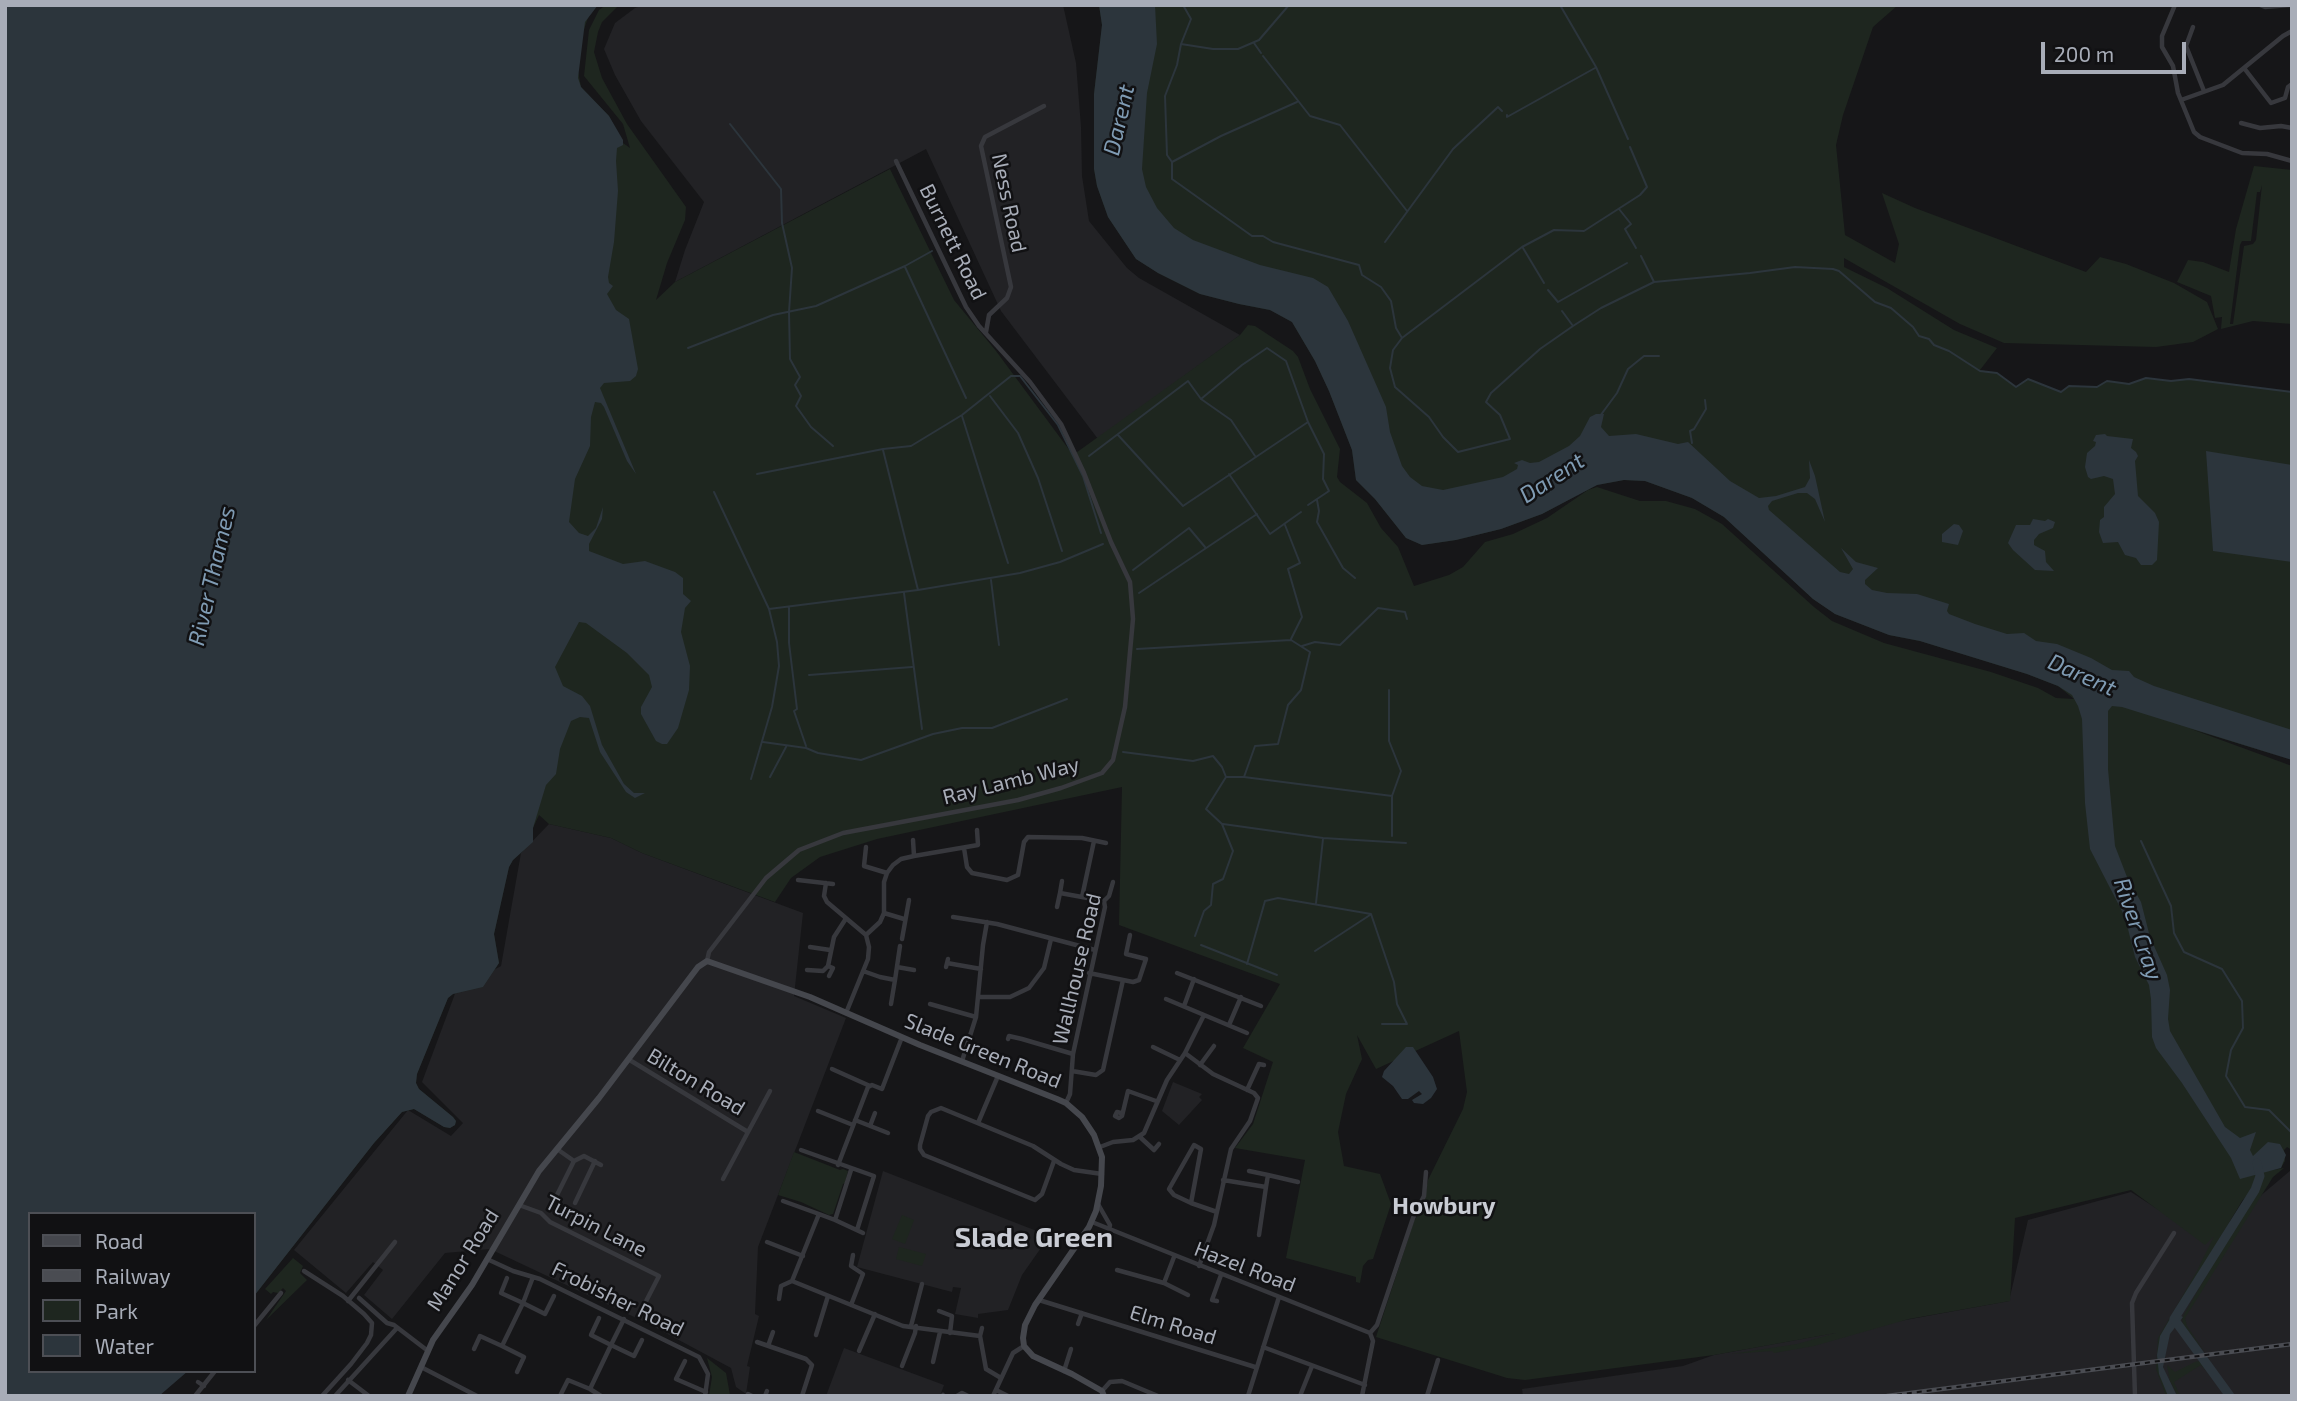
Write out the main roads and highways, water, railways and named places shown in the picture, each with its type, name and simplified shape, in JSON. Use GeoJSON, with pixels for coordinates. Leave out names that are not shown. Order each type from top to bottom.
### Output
{"type":"FeatureCollection","features":[{"type":"Feature","properties":{"kind":"water","name":"River Thames"},"geometry":{"type":"Polygon","coordinates":[[[5,5],[598,5],[585,22],[578,78],[581,87],[609,116],[623,140],[623,145],[617,148],[618,191],[608,277],[613,286],[607,294],[616,310],[629,319],[638,369],[636,376],[630,381],[604,383],[600,388],[636,474],[627,461],[604,407],[595,402],[591,417],[590,446],[575,479],[569,522],[579,533],[588,536],[596,528],[603,507],[602,519],[589,544],[589,551],[623,564],[645,561],[675,572],[683,578],[683,594],[691,601],[685,608],[681,632],[690,666],[689,690],[678,728],[667,744],[656,741],[641,714],[641,707],[652,687],[649,675],[627,653],[586,623],[579,622],[555,667],[563,686],[582,696],[590,706],[602,745],[624,784],[634,793],[645,793],[635,798],[626,792],[600,752],[589,718],[580,717],[571,721],[560,749],[556,774],[546,785],[533,828],[533,842],[509,867],[494,934],[499,963],[483,987],[453,994],[448,998],[417,1074],[416,1083],[419,1089],[453,1117],[455,1125],[444,1127],[414,1109],[402,1112],[374,1143],[256,1293],[256,1212],[28,1212],[28,1373],[186,1373],[159,1396],[5,1396],[5,5]]]}},
{"type":"Feature","properties":{"kind":"water","name":"Darent"},"geometry":{"type":"Polygon","coordinates":[[[1099,5],[1155,5],[1157,44],[1147,93],[1142,169],[1146,187],[1157,208],[1174,228],[1193,240],[1260,265],[1313,278],[1328,287],[1348,321],[1386,407],[1390,432],[1402,466],[1410,477],[1422,486],[1443,490],[1503,477],[1517,469],[1518,465],[1514,463],[1522,460],[1539,462],[1569,446],[1580,436],[1590,417],[1596,414],[1604,414],[1601,427],[1609,436],[1636,434],[1678,444],[1688,442],[1730,481],[1759,498],[1805,487],[1810,478],[1809,460],[1825,522],[1815,499],[1807,493],[1772,501],[1768,506],[1769,510],[1840,572],[1849,574],[1853,569],[1841,548],[1856,562],[1878,568],[1865,580],[1865,584],[1872,590],[1917,594],[1949,604],[1949,614],[1975,624],[2007,634],[2024,633],[2036,641],[2057,644],[2112,670],[2129,671],[2134,677],[2154,686],[2292,730],[2292,760],[2122,707],[2112,706],[2108,711],[2108,769],[2115,846],[2127,877],[2141,902],[2150,937],[2167,975],[2170,990],[2170,1031],[2225,1127],[2240,1138],[2256,1132],[2250,1150],[2253,1156],[2268,1142],[2280,1144],[2286,1155],[2281,1168],[2240,1179],[2231,1158],[2156,1048],[2152,1037],[2149,985],[2135,957],[2125,917],[2090,849],[2085,803],[2082,719],[2072,695],[2058,686],[2027,674],[1920,641],[1889,635],[1835,614],[1813,599],[1724,517],[1692,498],[1645,481],[1624,480],[1597,485],[1542,514],[1501,529],[1456,540],[1422,545],[1406,538],[1356,480],[1352,450],[1329,391],[1292,322],[1270,310],[1200,294],[1158,273],[1136,259],[1108,217],[1094,169],[1094,94],[1102,25],[1099,5]]]}},
{"type":"Feature","properties":{"kind":"water"},"geometry":{"type":"Polygon","coordinates":[[[2096,435],[2133,439],[2131,448],[2138,456],[2135,461],[2138,496],[2155,513],[2159,522],[2157,560],[2152,565],[2141,565],[2136,558],[2125,555],[2118,542],[2103,543],[2099,532],[2104,507],[2115,494],[2113,479],[2104,476],[2091,479],[2085,467],[2087,453],[2095,446],[2096,442],[2093,441],[2096,435]]]}},
{"type":"Feature","properties":{"kind":"water"},"geometry":{"type":"Polygon","coordinates":[[[2206,451],[2292,465],[2292,562],[2213,551],[2206,451]]]}},
{"type":"Feature","properties":{"kind":"water"},"geometry":{"type":"Polygon","coordinates":[[[2033,519],[2055,522],[2053,528],[2039,534],[2034,540],[2034,545],[2045,551],[2046,562],[2054,571],[2035,570],[2008,543],[2016,525],[2030,525],[2033,519]]]}},
{"type":"Feature","properties":{"kind":"water"},"geometry":{"type":"Polygon","coordinates":[[[1954,524],[1959,525],[1963,531],[1958,545],[1942,542],[1942,534],[1954,524]]]}},
{"type":"Feature","properties":{"kind":"water"},"geometry":{"type":"Polygon","coordinates":[[[1406,1047],[1413,1047],[1433,1077],[1437,1089],[1423,1104],[1414,1103],[1412,1100],[1422,1094],[1419,1091],[1408,1099],[1402,1099],[1382,1077],[1384,1071],[1406,1047]]]}},
{"type":"Feature","properties":{"kind":"water"},"geometry":{"type":"Polygon","coordinates":[[[2174,1312],[2183,1317],[2170,1334],[2163,1367],[2177,1396],[2168,1396],[2159,1374],[2157,1355],[2160,1336],[2174,1312]]]}},
{"type":"Feature","properties":{"kind":"waterway"},"geometry":{"type":"LineString","coordinates":[[1183,5],[1191,19],[1181,44],[1213,49],[1238,49],[1259,40],[1289,5]]}},
{"type":"Feature","properties":{"kind":"waterway"},"geometry":{"type":"LineString","coordinates":[[1560,5],[1596,67],[1628,139]]}},
{"type":"Feature","properties":{"kind":"waterway"},"geometry":{"type":"LineString","coordinates":[[1254,43],[1261,53]]}},
{"type":"Feature","properties":{"kind":"waterway"},"geometry":{"type":"LineString","coordinates":[[1181,44],[1177,65],[1165,96],[1167,155],[1172,162],[1221,136],[1297,102]]}},
{"type":"Feature","properties":{"kind":"waterway"},"geometry":{"type":"LineString","coordinates":[[1263,56],[1310,116],[1340,125],[1407,211]]}},
{"type":"Feature","properties":{"kind":"waterway"},"geometry":{"type":"LineString","coordinates":[[1507,115],[1595,68]]}},
{"type":"Feature","properties":{"kind":"waterway"},"geometry":{"type":"LineString","coordinates":[[1385,242],[1453,149],[1498,107],[1502,111]]}},
{"type":"Feature","properties":{"kind":"waterway"},"geometry":{"type":"LineString","coordinates":[[730,124],[781,189],[782,223],[792,268],[790,359],[800,377],[795,385],[801,396],[796,406],[811,427],[833,446]]}},
{"type":"Feature","properties":{"kind":"waterway"},"geometry":{"type":"LineString","coordinates":[[1630,147],[1647,187],[1640,195],[1584,231],[1554,230],[1522,247],[1402,338],[1393,350],[1390,368],[1395,387],[1429,417],[1458,452],[1510,439],[1500,415],[1486,402],[1491,393],[1540,349],[1573,326],[1601,308],[1654,282],[1641,256]]}},
{"type":"Feature","properties":{"kind":"waterway"},"geometry":{"type":"LineString","coordinates":[[1172,162],[1172,179],[1252,236],[1263,236],[1273,242],[1359,265],[1362,275],[1381,287],[1391,301],[1396,328],[1402,338]]}},
{"type":"Feature","properties":{"kind":"waterway"},"geometry":{"type":"LineString","coordinates":[[1619,209],[1631,224],[1625,229],[1636,248]]}},
{"type":"Feature","properties":{"kind":"waterway"},"geometry":{"type":"LineString","coordinates":[[1523,248],[1544,283]]}},
{"type":"Feature","properties":{"kind":"waterway"},"geometry":{"type":"LineString","coordinates":[[688,348],[773,315],[816,306],[932,251]]}},
{"type":"Feature","properties":{"kind":"waterway"},"geometry":{"type":"LineString","coordinates":[[1548,290],[1558,302],[1627,263]]}},
{"type":"Feature","properties":{"kind":"waterway"},"geometry":{"type":"LineString","coordinates":[[905,267],[966,398]]}},
{"type":"Feature","properties":{"kind":"waterway"},"geometry":{"type":"LineString","coordinates":[[1654,282],[1795,267],[1833,269],[1839,271],[1875,302],[1891,308],[1913,327],[1919,336],[1929,339],[1934,345],[1949,351],[1980,371],[1997,373],[2016,387],[2028,379],[2061,392],[2069,386],[2097,387],[2107,381],[2129,384],[2146,378],[2171,381],[2189,379],[2292,392]]}},
{"type":"Feature","properties":{"kind":"waterway"},"geometry":{"type":"LineString","coordinates":[[1562,311],[1573,326]]}},
{"type":"Feature","properties":{"kind":"waterway"},"geometry":{"type":"LineString","coordinates":[[1201,399],[1267,348],[1286,361],[1308,422],[1324,454],[1323,479],[1329,491],[1308,505]]}},
{"type":"Feature","properties":{"kind":"waterway"},"geometry":{"type":"LineString","coordinates":[[1600,416],[1617,393],[1628,369],[1644,356],[1659,356]]}},
{"type":"Feature","properties":{"kind":"waterway"},"geometry":{"type":"LineString","coordinates":[[757,474],[911,446],[962,415],[1011,376],[1020,376],[1058,425],[1083,476],[1101,533]]}},
{"type":"Feature","properties":{"kind":"waterway"},"geometry":{"type":"LineString","coordinates":[[1089,456],[1188,381],[1201,399],[1231,420],[1255,456]]}},
{"type":"Feature","properties":{"kind":"waterway"},"geometry":{"type":"LineString","coordinates":[[990,396],[1018,433],[1038,478],[1062,551]]}},
{"type":"Feature","properties":{"kind":"waterway"},"geometry":{"type":"LineString","coordinates":[[1692,443],[1690,431],[1706,409],[1705,400]]}},
{"type":"Feature","properties":{"kind":"waterway"},"geometry":{"type":"LineString","coordinates":[[962,416],[1008,563]]}},
{"type":"Feature","properties":{"kind":"waterway"},"geometry":{"type":"LineString","coordinates":[[1118,435],[1183,506],[1308,422]]}},
{"type":"Feature","properties":{"kind":"waterway"},"geometry":{"type":"LineString","coordinates":[[883,450],[918,590]]}},
{"type":"Feature","properties":{"kind":"waterway"},"geometry":{"type":"LineString","coordinates":[[1229,474],[1270,534],[1301,512]]}},
{"type":"Feature","properties":{"kind":"waterway"},"geometry":{"type":"LineString","coordinates":[[714,492],[769,609],[777,642],[779,666],[772,707],[751,779]]}},
{"type":"Feature","properties":{"kind":"waterway"},"geometry":{"type":"LineString","coordinates":[[1317,500],[1317,522],[1343,568],[1355,578]]}},
{"type":"Feature","properties":{"kind":"waterway"},"geometry":{"type":"LineString","coordinates":[[1139,593],[1257,514]]}},
{"type":"Feature","properties":{"kind":"waterway"},"geometry":{"type":"LineString","coordinates":[[1285,525],[1300,563],[1288,569],[1302,617],[1291,639]]}},
{"type":"Feature","properties":{"kind":"waterway"},"geometry":{"type":"LineString","coordinates":[[1133,570],[1189,528],[1205,547]]}},
{"type":"Feature","properties":{"kind":"waterway"},"geometry":{"type":"LineString","coordinates":[[769,609],[918,590],[1020,573],[1060,562],[1103,544]]}},
{"type":"Feature","properties":{"kind":"waterway"},"geometry":{"type":"LineString","coordinates":[[991,580],[999,645]]}},
{"type":"Feature","properties":{"kind":"waterway"},"geometry":{"type":"LineString","coordinates":[[904,593],[922,729]]}},
{"type":"Feature","properties":{"kind":"waterway"},"geometry":{"type":"LineString","coordinates":[[789,607],[789,643],[797,709],[794,711],[806,746]]}},
{"type":"Feature","properties":{"kind":"waterway"},"geometry":{"type":"LineString","coordinates":[[1302,646],[1315,642],[1340,645],[1378,608],[1405,612],[1407,619]]}},
{"type":"Feature","properties":{"kind":"waterway"},"geometry":{"type":"LineString","coordinates":[[1137,649],[1291,640],[1310,652],[1301,690],[1288,705],[1278,744],[1255,746],[1244,777]]}},
{"type":"Feature","properties":{"kind":"waterway"},"geometry":{"type":"LineString","coordinates":[[809,675],[912,667]]}},
{"type":"Feature","properties":{"kind":"waterway"},"geometry":{"type":"LineString","coordinates":[[1389,690],[1389,741],[1401,771],[1392,796],[1392,836]]}},
{"type":"Feature","properties":{"kind":"waterway"},"geometry":{"type":"LineString","coordinates":[[763,742],[861,760],[933,734],[962,728],[992,728],[1067,699]]}},
{"type":"Feature","properties":{"kind":"waterway"},"geometry":{"type":"LineString","coordinates":[[770,777],[786,747]]}},
{"type":"Feature","properties":{"kind":"waterway"},"geometry":{"type":"LineString","coordinates":[[1123,752],[1193,761],[1213,756],[1226,777],[1206,809],[1222,824],[1233,851],[1223,879],[1213,884],[1211,905],[1204,911],[1195,936]]}},
{"type":"Feature","properties":{"kind":"waterway"},"geometry":{"type":"LineString","coordinates":[[1227,777],[1392,796]]}},
{"type":"Feature","properties":{"kind":"waterway"},"geometry":{"type":"LineString","coordinates":[[1223,824],[1323,838],[1406,843]]}},
{"type":"Feature","properties":{"kind":"waterway"},"geometry":{"type":"LineString","coordinates":[[1316,903],[1323,839]]}},
{"type":"Feature","properties":{"kind":"waterway"},"geometry":{"type":"LineString","coordinates":[[2141,841],[2171,906],[2174,933],[2184,952],[2222,969],[2242,1001],[2243,1028],[2231,1050],[2226,1076],[2245,1107],[2269,1110],[2292,1133]]}},
{"type":"Feature","properties":{"kind":"waterway"},"geometry":{"type":"LineString","coordinates":[[1247,964],[1265,901],[1278,898],[1371,914],[1394,982],[1397,1004],[1407,1024],[1382,1024]]}},
{"type":"Feature","properties":{"kind":"waterway"},"geometry":{"type":"LineString","coordinates":[[1315,951],[1370,915]]}},
{"type":"Feature","properties":{"kind":"waterway"},"geometry":{"type":"LineString","coordinates":[[1201,945],[1277,975]]}},
{"type":"Feature","properties":{"kind":"waterway","name":"River Cray"},"geometry":{"type":"LineString","coordinates":[[2230,1396],[2174,1319],[2255,1190],[2260,1176],[2257,1163]]}},
{"type":"Feature","properties":{"kind":"railway"},"geometry":{"type":"LineString","coordinates":[[1887,1396],[2292,1344]]}},
{"type":"Feature","properties":{"kind":"district","name":"Howbury"},"geometry":{"type":"Point","coordinates":[1444,1206]}},
{"type":"Feature","properties":{"kind":"district","name":"Slade Green"},"geometry":{"type":"Point","coordinates":[1034,1238]}}]}
